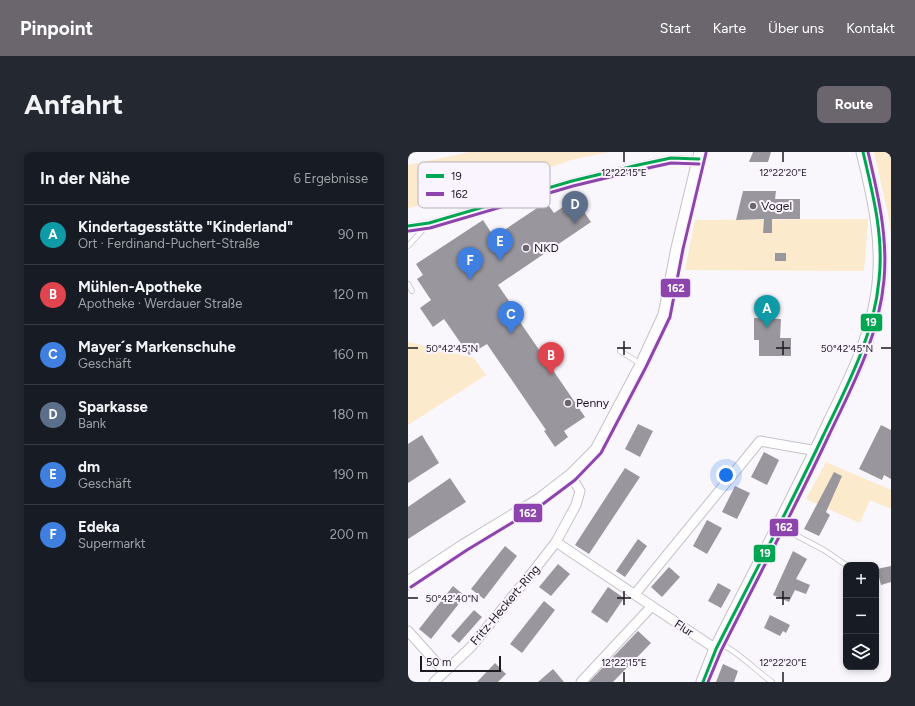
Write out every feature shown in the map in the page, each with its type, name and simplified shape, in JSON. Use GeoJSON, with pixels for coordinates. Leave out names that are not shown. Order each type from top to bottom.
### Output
{"type":"FeatureCollection","features":[{"type":"Feature","properties":{"kind":"street"},"geometry":{"type":"LineString","coordinates":[[703,682],[717,646],[817,451],[848,384],[871,327],[878,298],[880,232],[863,152]]}},
{"type":"Feature","properties":{"kind":"street"},"geometry":{"type":"LineString","coordinates":[[408,583],[464,546],[540,500],[571,476],[597,450],[642,365],[665,315],[700,156]]}},
{"type":"Feature","properties":{"kind":"street"},"geometry":{"type":"LineString","coordinates":[[635,594],[760,440],[817,451]]}},
{"type":"Feature","properties":{"kind":"street","name":"Fritz-Heckert-Ring"},"geometry":{"type":"LineString","coordinates":[[434,682],[471,647],[556,542],[576,505],[580,491],[571,476]]}},
{"type":"Feature","properties":{"kind":"street"},"geometry":{"type":"LineString","coordinates":[[556,542],[635,594],[651,607],[581,682]]}},
{"type":"Feature","properties":{"kind":"street","name":"Flur"},"geometry":{"type":"LineString","coordinates":[[651,607],[717,646]]}},
{"type":"Feature","properties":{"kind":"street"},"geometry":{"type":"LineString","coordinates":[[408,631],[444,671]]}},
{"type":"Feature","properties":{"kind":"lane"},"geometry":{"type":"LineString","coordinates":[[550,188],[670,158],[700,156]]}},
{"type":"Feature","properties":{"kind":"lane"},"geometry":{"type":"LineString","coordinates":[[408,226],[429,223],[481,208]]}},
{"type":"Feature","properties":{"kind":"lane"},"geometry":{"type":"LineString","coordinates":[[408,246],[429,223]]}},
{"type":"Feature","properties":{"kind":"lane"},"geometry":{"type":"LineString","coordinates":[[408,284],[412,291]]}},
{"type":"Feature","properties":{"kind":"lane"},"geometry":{"type":"LineString","coordinates":[[620,351],[642,365]]}},
{"type":"Feature","properties":{"kind":"lane"},"geometry":{"type":"LineString","coordinates":[[778,526],[824,550],[843,564]]}},
{"type":"Feature","properties":{"kind":"lane"},"geometry":{"type":"LineString","coordinates":[[717,646],[731,649],[760,674],[772,682]]}},
{"type":"Feature","properties":{"kind":"shaded area"},"geometry":{"type":"Polygon","coordinates":[[[470,152],[609,152],[571,160],[550,167],[550,162],[422,162],[470,152]]]}},
{"type":"Feature","properties":{"kind":"shaded area"},"geometry":{"type":"Polygon","coordinates":[[[874,152],[891,152],[891,236],[889,219],[874,152]]]}},
{"type":"Feature","properties":{"kind":"shaded area"},"geometry":{"type":"Polygon","coordinates":[[[418,163],[418,206],[408,208],[408,165],[418,163]]]}},
{"type":"Feature","properties":{"kind":"shaded area"},"geometry":{"type":"Polygon","coordinates":[[[868,219],[864,271],[685,270],[695,220],[868,219]]]}},
{"type":"Feature","properties":{"kind":"shaded area"},"geometry":{"type":"Polygon","coordinates":[[[408,342],[474,358],[486,375],[408,425],[408,342]]]}},
{"type":"Feature","properties":{"kind":"shaded area"},"geometry":{"type":"Polygon","coordinates":[[[826,462],[891,490],[891,509],[870,500],[860,523],[806,499],[826,462]]]}},
{"type":"Feature","properties":{"kind":"building"},"geometry":{"type":"Polygon","coordinates":[[[753,152],[771,152],[768,162],[749,162],[753,152]]]}},
{"type":"Feature","properties":{"kind":"building"},"geometry":{"type":"Polygon","coordinates":[[[743,191],[776,191],[775,199],[800,199],[800,219],[772,219],[772,233],[763,233],[764,219],[736,220],[743,191]]]}},
{"type":"Feature","properties":{"kind":"building"},"geometry":{"type":"Polygon","coordinates":[[[575,199],[591,222],[498,285],[522,320],[520,322],[585,417],[564,431],[568,437],[555,447],[544,431],[546,430],[487,344],[469,355],[444,319],[433,327],[420,308],[431,300],[417,279],[423,275],[416,264],[483,220],[494,237],[537,208],[550,208],[554,213],[575,199]]]}},
{"type":"Feature","properties":{"kind":"building"},"geometry":{"type":"Polygon","coordinates":[[[775,253],[786,253],[786,261],[775,261],[775,253]]]}},
{"type":"Feature","properties":{"kind":"building"},"geometry":{"type":"Polygon","coordinates":[[[754,318],[781,319],[780,338],[791,338],[791,356],[759,356],[759,340],[754,340],[754,318]]]}},
{"type":"Feature","properties":{"kind":"building"},"geometry":{"type":"Polygon","coordinates":[[[638,424],[653,431],[640,457],[625,449],[638,424]]]}},
{"type":"Feature","properties":{"kind":"building"},"geometry":{"type":"Polygon","coordinates":[[[881,425],[891,430],[891,479],[884,475],[882,480],[859,469],[881,425]]]}},
{"type":"Feature","properties":{"kind":"building"},"geometry":{"type":"Polygon","coordinates":[[[422,435],[439,463],[408,483],[408,444],[422,435]]]}},
{"type":"Feature","properties":{"kind":"building"},"geometry":{"type":"Polygon","coordinates":[[[764,452],[779,460],[767,485],[751,477],[764,452]]]}},
{"type":"Feature","properties":{"kind":"building"},"geometry":{"type":"Polygon","coordinates":[[[625,468],[640,477],[589,554],[575,545],[625,468]]]}},
{"type":"Feature","properties":{"kind":"building"},"geometry":{"type":"Polygon","coordinates":[[[834,472],[842,476],[826,512],[830,515],[819,536],[804,529],[834,472]]]}},
{"type":"Feature","properties":{"kind":"building"},"geometry":{"type":"Polygon","coordinates":[[[450,478],[466,502],[408,539],[408,507],[450,478]]]}},
{"type":"Feature","properties":{"kind":"building"},"geometry":{"type":"Polygon","coordinates":[[[735,486],[750,493],[737,519],[722,512],[735,486]]]}},
{"type":"Feature","properties":{"kind":"building"},"geometry":{"type":"Polygon","coordinates":[[[707,520],[722,528],[707,554],[693,546],[707,520]]]}},
{"type":"Feature","properties":{"kind":"building"},"geometry":{"type":"Polygon","coordinates":[[[638,539],[647,546],[625,577],[616,571],[638,539]]]}},
{"type":"Feature","properties":{"kind":"building"},"geometry":{"type":"Polygon","coordinates":[[[505,546],[517,556],[484,599],[471,589],[505,546]]]}},
{"type":"Feature","properties":{"kind":"building"},"geometry":{"type":"Polygon","coordinates":[[[793,551],[807,559],[796,579],[810,585],[806,594],[795,590],[789,602],[773,595],[793,551]]]}},
{"type":"Feature","properties":{"kind":"building"},"geometry":{"type":"Polygon","coordinates":[[[558,564],[570,574],[551,596],[539,587],[558,564]]]}},
{"type":"Feature","properties":{"kind":"building"},"geometry":{"type":"Polygon","coordinates":[[[891,566],[891,582],[881,585],[879,569],[891,566]]]}},
{"type":"Feature","properties":{"kind":"building"},"geometry":{"type":"Polygon","coordinates":[[[669,567],[680,577],[662,597],[651,587],[669,567]]]}},
{"type":"Feature","properties":{"kind":"building"},"geometry":{"type":"Polygon","coordinates":[[[718,583],[731,590],[721,608],[708,601],[718,583]]]}},
{"type":"Feature","properties":{"kind":"building"},"geometry":{"type":"Polygon","coordinates":[[[453,586],[465,596],[431,639],[419,629],[453,586]]]}},
{"type":"Feature","properties":{"kind":"building"},"geometry":{"type":"Polygon","coordinates":[[[608,587],[624,598],[607,623],[591,612],[608,587]]]}},
{"type":"Feature","properties":{"kind":"building"},"geometry":{"type":"Polygon","coordinates":[[[544,601],[555,610],[522,653],[510,644],[544,601]]]}},
{"type":"Feature","properties":{"kind":"building"},"geometry":{"type":"Polygon","coordinates":[[[474,610],[482,617],[459,643],[451,636],[474,610]]]}},
{"type":"Feature","properties":{"kind":"building"},"geometry":{"type":"Polygon","coordinates":[[[770,615],[790,625],[786,633],[783,631],[780,636],[764,628],[770,615]]]}},
{"type":"Feature","properties":{"kind":"building"},"geometry":{"type":"Polygon","coordinates":[[[638,631],[651,643],[613,682],[589,682],[638,631]]]}},
{"type":"Feature","properties":{"kind":"building"},"geometry":{"type":"Polygon","coordinates":[[[495,663],[506,674],[498,682],[477,682],[495,663]]]}},
{"type":"Feature","properties":{"kind":"building"},"geometry":{"type":"Polygon","coordinates":[[[723,664],[738,671],[734,682],[716,682],[723,664]]]}},
{"type":"Feature","properties":{"kind":"building"},"geometry":{"type":"Polygon","coordinates":[[[553,669],[564,682],[538,682],[553,669]]]}},
{"type":"Feature","properties":{"kind":"transit line","name":"19"},"geometry":{"type":"LineString","coordinates":[[703,682],[716,649],[784,516],[850,379],[872,321],[879,280],[880,248],[877,216],[863,152]]}},
{"type":"Feature","properties":{"kind":"transit line","name":"162"},"geometry":{"type":"LineString","coordinates":[[708,682],[721,651],[803,489],[856,379],[877,321],[884,280],[885,248],[879,200],[868,152]]}},
{"type":"Feature","properties":{"kind":"transit line","name":"162"},"geometry":{"type":"LineString","coordinates":[[411,587],[467,550],[543,504],[575,480],[601,453],[646,367],[670,317],[683,249],[706,153]]}},
{"type":"Feature","properties":{"kind":"transit line","name":"19"},"geometry":{"type":"LineString","coordinates":[[550,187],[671,158],[699,159]]}},
{"type":"Feature","properties":{"kind":"transit line","name":"162"},"geometry":{"type":"LineString","coordinates":[[550,193],[671,163],[699,164]]}},
{"type":"Feature","properties":{"kind":"transit line","name":"19"},"geometry":{"type":"LineString","coordinates":[[408,226],[429,223],[480,208]]}},
{"type":"Feature","properties":{"kind":"transit line","name":"162"},"geometry":{"type":"LineString","coordinates":[[409,231],[430,228],[498,208]]}},
{"type":"Feature","properties":{"kind":"place","name":"Vogel"},"geometry":{"type":"Point","coordinates":[753,206]}},
{"type":"Feature","properties":{"kind":"place","name":"Sparkasse"},"geometry":{"type":"Point","coordinates":[575,224]}},
{"type":"Feature","properties":{"kind":"place","name":"NKD"},"geometry":{"type":"Point","coordinates":[526,248]}},
{"type":"Feature","properties":{"kind":"place","name":"dm"},"geometry":{"type":"Point","coordinates":[500,261]}},
{"type":"Feature","properties":{"kind":"place","name":"Edeka"},"geometry":{"type":"Point","coordinates":[470,280]}},
{"type":"Feature","properties":{"kind":"place","name":"Kindertagesstätte \"Kinderland\""},"geometry":{"type":"Point","coordinates":[767,328]}},
{"type":"Feature","properties":{"kind":"place","name":"Mayer´s Markenschuhe"},"geometry":{"type":"Point","coordinates":[511,334]}},
{"type":"Feature","properties":{"kind":"place","name":"Mühlen-Apotheke"},"geometry":{"type":"Point","coordinates":[551,375]}},
{"type":"Feature","properties":{"kind":"place","name":"Penny"},"geometry":{"type":"Point","coordinates":[568,403]}}]}
